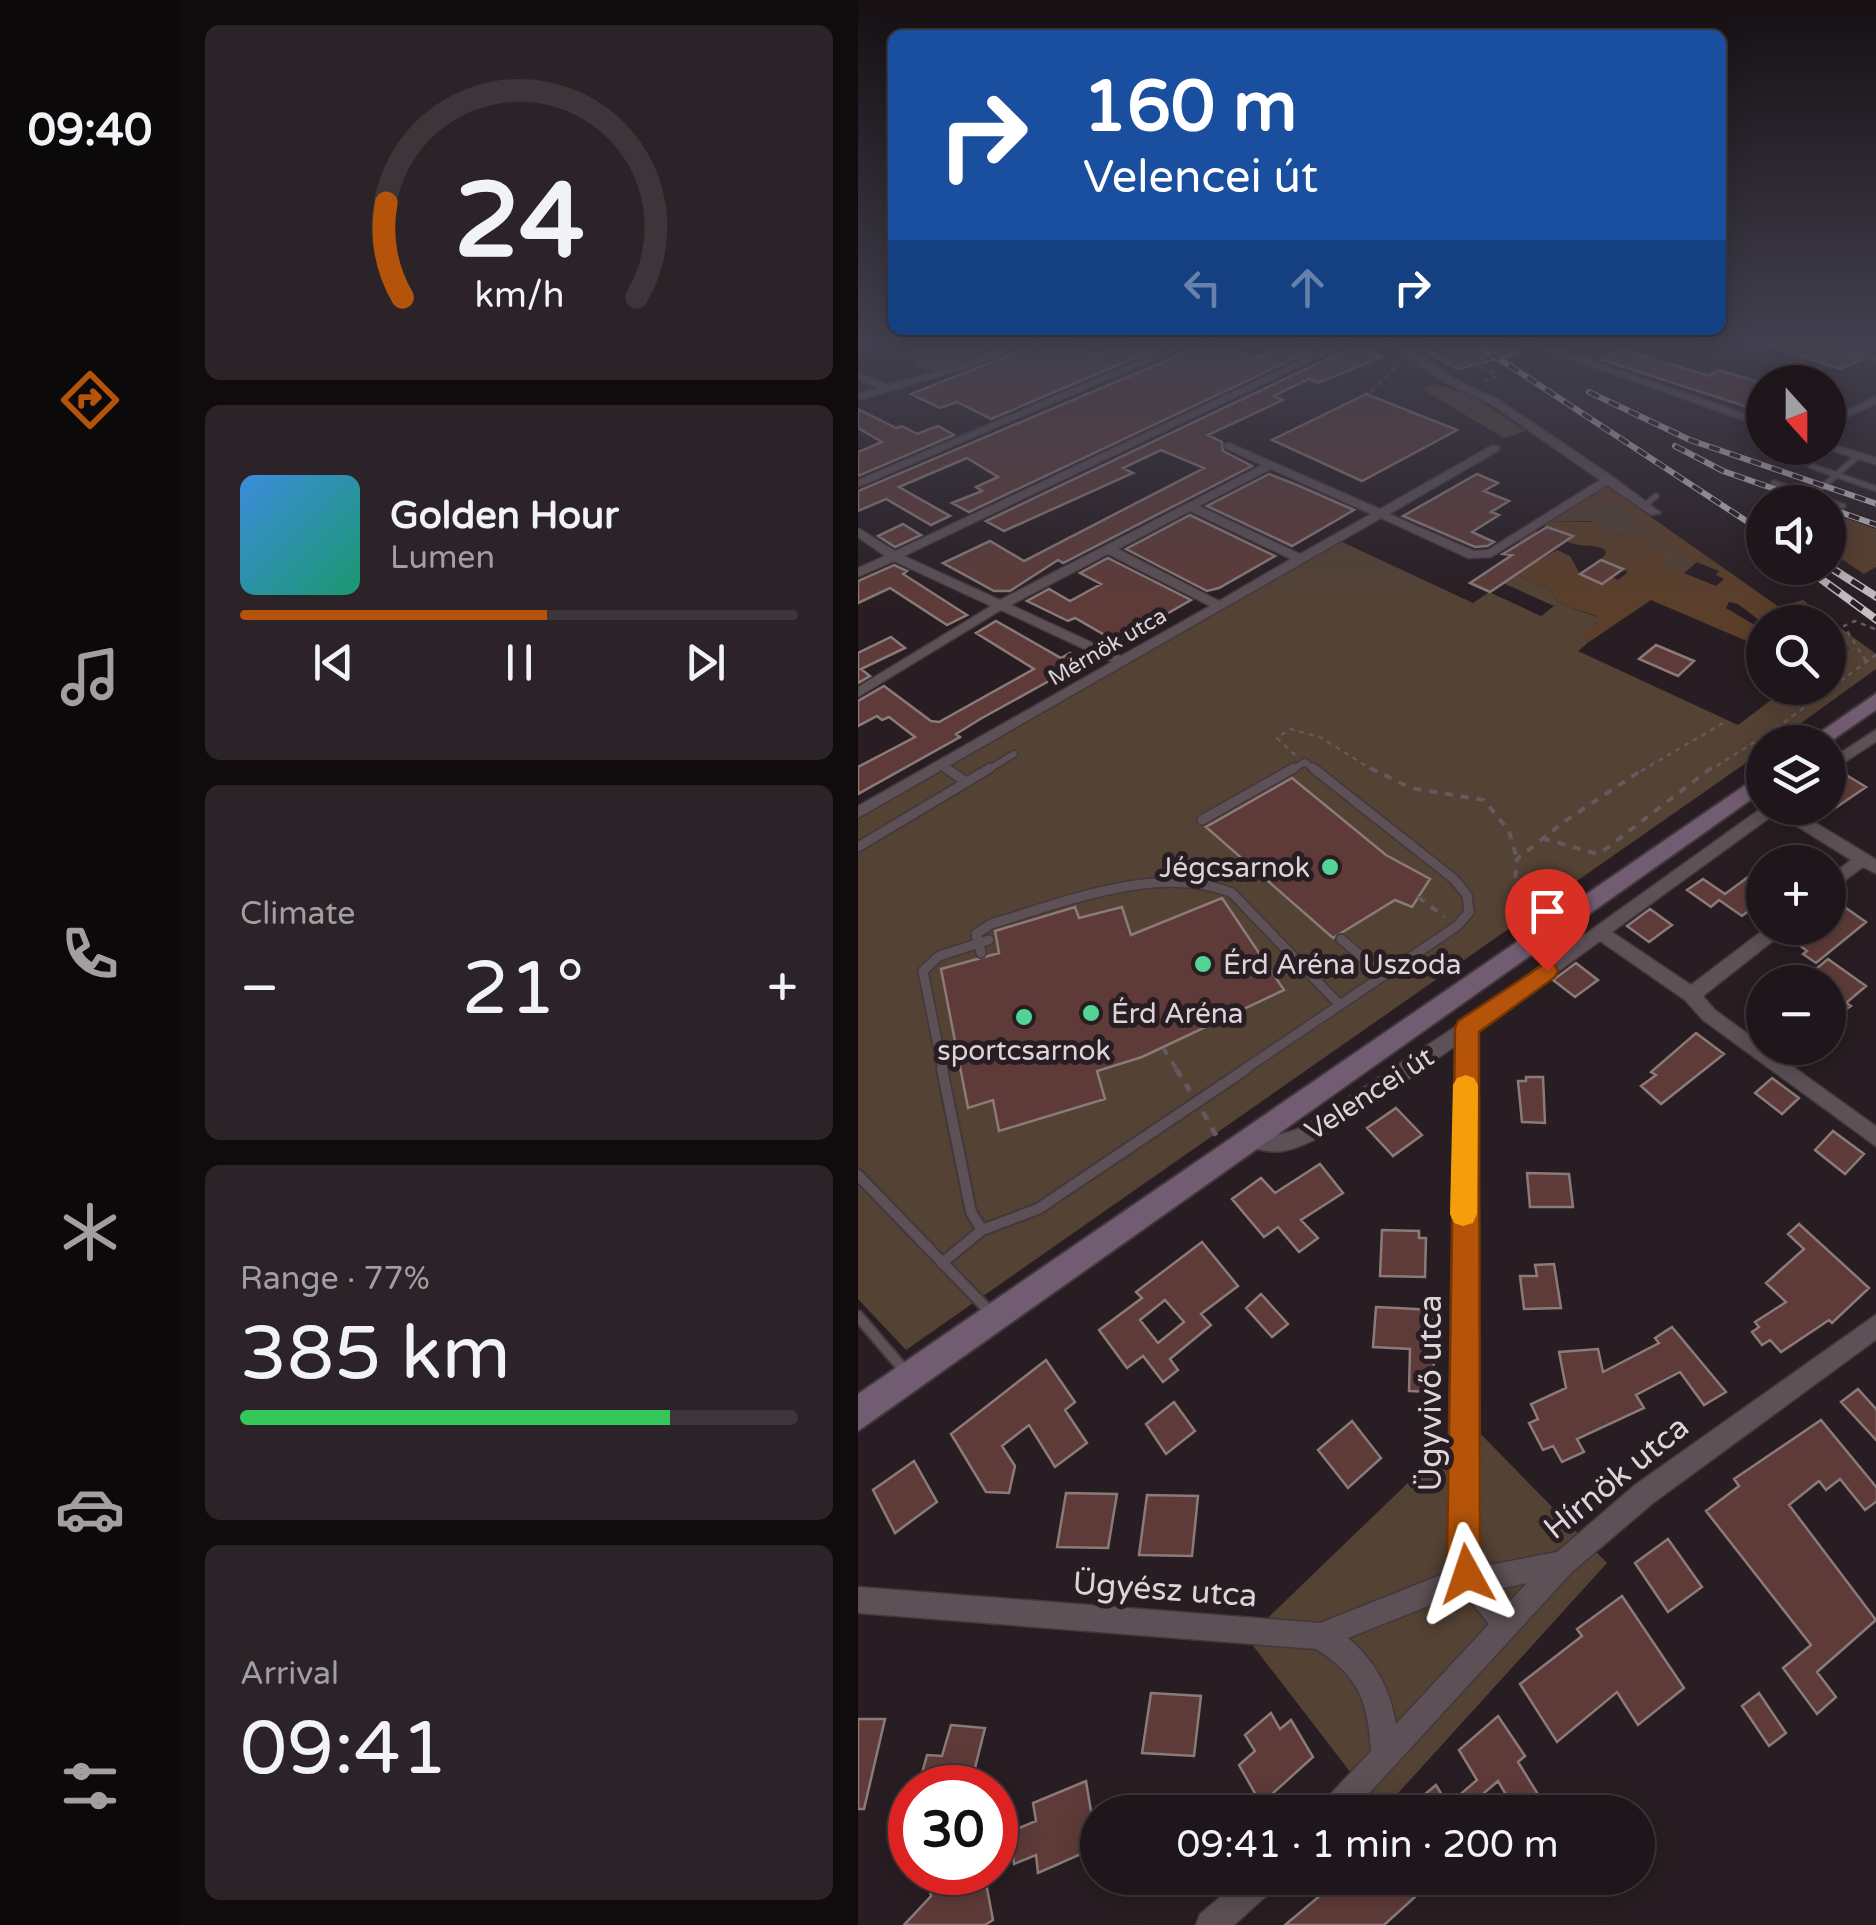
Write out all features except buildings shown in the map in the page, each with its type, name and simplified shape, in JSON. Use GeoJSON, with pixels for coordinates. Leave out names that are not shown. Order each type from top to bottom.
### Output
{"type":"FeatureCollection","features":[{"type":"Feature","properties":{"kind":"main road"},"geometry":{"type":"LineString","coordinates":[[1840,725],[1876,699]]}},
{"type":"Feature","properties":{"kind":"main road","name":"Velencei út"},"geometry":{"type":"LineString","coordinates":[[858,1414],[1746,792]]}},
{"type":"Feature","properties":{"kind":"street"},"geometry":{"type":"LineString","coordinates":[[858,484],[982,431]]}},
{"type":"Feature","properties":{"kind":"street"},"geometry":{"type":"LineString","coordinates":[[858,573],[1158,431]]}},
{"type":"Feature","properties":{"kind":"street"},"geometry":{"type":"LineString","coordinates":[[1538,431],[1650,509]]}},
{"type":"Feature","properties":{"kind":"street"},"geometry":{"type":"LineString","coordinates":[[1229,446],[1463,552],[1482,555],[1608,478]]}},
{"type":"Feature","properties":{"kind":"street","name":"Mérnök utca"},"geometry":{"type":"LineString","coordinates":[[858,813],[1495,448]]}},
{"type":"Feature","properties":{"kind":"street"},"geometry":{"type":"LineString","coordinates":[[1846,452],[1876,462]]}},
{"type":"Feature","properties":{"kind":"street"},"geometry":{"type":"LineString","coordinates":[[858,692],[999,606],[1270,465]]}},
{"type":"Feature","properties":{"kind":"street"},"geometry":{"type":"LineString","coordinates":[[1189,506],[1300,560]]}},
{"type":"Feature","properties":{"kind":"street"},"geometry":{"type":"LineString","coordinates":[[858,532],[894,556],[1121,660]]}},
{"type":"Feature","properties":{"kind":"street"},"geometry":{"type":"LineString","coordinates":[[1106,548],[1218,605]]}},
{"type":"Feature","properties":{"kind":"street"},"geometry":{"type":"LineString","coordinates":[[1846,755],[1876,734]]}},
{"type":"Feature","properties":{"kind":"street","name":"Velencei út"},"geometry":{"type":"LineString","coordinates":[[1251,1139],[1294,1142],[1467,1028],[1749,825]]}},
{"type":"Feature","properties":{"kind":"street"},"geometry":{"type":"LineString","coordinates":[[1808,825],[1870,863],[1846,877]]}},
{"type":"Feature","properties":{"kind":"street"},"geometry":{"type":"LineString","coordinates":[[1600,933],[1690,995],[1709,1015],[1876,1139]]}},
{"type":"Feature","properties":{"kind":"street"},"geometry":{"type":"LineString","coordinates":[[1690,995],[1754,945]]}},
{"type":"Feature","properties":{"kind":"street","name":"Ügyvivő utca"},"geometry":{"type":"LineString","coordinates":[[1467,1028],[1464,1558],[1472,1582],[1505,1624]]}},
{"type":"Feature","properties":{"kind":"street","name":"Hírnök utca"},"geometry":{"type":"LineString","coordinates":[[1350,1795],[1564,1562],[1644,1494],[1876,1325]]}},
{"type":"Feature","properties":{"kind":"street"},"geometry":{"type":"LineString","coordinates":[[1320,1636],[1428,1592],[1564,1562]]}},
{"type":"Feature","properties":{"kind":"street","name":"Ügyész utca"},"geometry":{"type":"LineString","coordinates":[[858,1600],[1320,1636]]}},
{"type":"Feature","properties":{"kind":"street"},"geometry":{"type":"LineString","coordinates":[[1320,1636],[1349,1652],[1366,1672],[1384,1725],[1385,1758]]}},
{"type":"Feature","properties":{"kind":"street"},"geometry":{"type":"LineString","coordinates":[[1211,1925],[1245,1895]]}},
{"type":"Feature","properties":{"kind":"lane"},"geometry":{"type":"LineString","coordinates":[[1824,485],[1858,456]]}},
{"type":"Feature","properties":{"kind":"lane"},"geometry":{"type":"LineString","coordinates":[[1810,466],[1876,488]]}},
{"type":"Feature","properties":{"kind":"lane"},"geometry":{"type":"LineString","coordinates":[[1774,483],[1780,485]]}},
{"type":"Feature","properties":{"kind":"lane"},"geometry":{"type":"LineString","coordinates":[[1650,509],[1656,496]]}},
{"type":"Feature","properties":{"kind":"lane"},"geometry":{"type":"LineString","coordinates":[[858,846],[1014,754]]}},
{"type":"Feature","properties":{"kind":"lane"},"geometry":{"type":"LineString","coordinates":[[942,1263],[982,1230],[1038,1208],[1457,926],[1470,912],[1466,895],[1454,879],[1305,762],[1202,820]]}},
{"type":"Feature","properties":{"kind":"lane"},"geometry":{"type":"LineString","coordinates":[[941,765],[966,782]]}},
{"type":"Feature","properties":{"kind":"lane"},"geometry":{"type":"LineString","coordinates":[[982,1230],[970,1212],[923,971],[938,956],[982,945],[976,934],[991,924],[1101,895],[1154,886],[1212,883],[1232,893],[1340,1006]]}},
{"type":"Feature","properties":{"kind":"lane"},"geometry":{"type":"LineString","coordinates":[[1341,940],[1384,976]]}},
{"type":"Feature","properties":{"kind":"lane"},"geometry":{"type":"LineString","coordinates":[[858,1175],[994,1318]]}},
{"type":"Feature","properties":{"kind":"lane"},"geometry":{"type":"LineString","coordinates":[[860,1321],[910,1377]]}},
{"type":"Feature","properties":{"kind":"path"},"geometry":{"type":"LineString","coordinates":[[1866,661],[1844,626],[1855,621],[1876,630]]}},
{"type":"Feature","properties":{"kind":"path"},"geometry":{"type":"LineString","coordinates":[[1542,838],[1602,852],[1722,760],[1771,732],[1876,654]]}},
{"type":"Feature","properties":{"kind":"path"},"geometry":{"type":"LineString","coordinates":[[1517,860],[1542,838],[1652,763],[1724,722]]}},
{"type":"Feature","properties":{"kind":"path"},"geometry":{"type":"LineString","coordinates":[[1294,755],[1278,738],[1290,729],[1332,741],[1398,784],[1484,800],[1509,831],[1517,860],[1514,889],[1527,944]]}},
{"type":"Feature","properties":{"kind":"path"},"geometry":{"type":"LineString","coordinates":[[1418,896],[1457,926]]}},
{"type":"Feature","properties":{"kind":"shaded area"},"geometry":{"type":"Polygon","coordinates":[[[1492,431],[1526,431],[1504,438],[1492,431]]]}},
{"type":"Feature","properties":{"kind":"shaded area"},"geometry":{"type":"Polygon","coordinates":[[[1604,484],[1776,605],[1746,605],[1746,610],[1729,602],[1726,608],[1746,620],[1746,641],[1651,600],[1589,642],[1578,636],[1598,622],[1597,616],[1568,607],[1556,600],[1551,590],[1516,574],[1557,550],[1570,556],[1580,574],[1601,584],[1612,577],[1618,580],[1628,572],[1601,560],[1604,549],[1571,543],[1566,541],[1571,536],[1540,524],[1534,529],[1539,534],[1525,543],[1514,539],[1542,522],[1600,522],[1613,536],[1638,532],[1665,557],[1667,566],[1716,586],[1724,579],[1716,575],[1719,571],[1681,556],[1611,501],[1554,514],[1604,484]]]}},
{"type":"Feature","properties":{"kind":"shaded area"},"geometry":{"type":"Polygon","coordinates":[[[1611,501],[1681,556],[1697,562],[1684,573],[1667,566],[1638,532],[1613,536],[1592,521],[1542,522],[1554,514],[1611,501]]]}},
{"type":"Feature","properties":{"kind":"shaded area"},"geometry":{"type":"Polygon","coordinates":[[[1846,518],[1876,529],[1876,567],[1864,574],[1846,562],[1846,518]]]}},
{"type":"Feature","properties":{"kind":"shaded area"},"geometry":{"type":"Polygon","coordinates":[[[1340,541],[1473,603],[1489,592],[1541,616],[1554,606],[1503,583],[1516,574],[1551,590],[1556,600],[1568,607],[1598,617],[1598,622],[1579,636],[1589,642],[1578,651],[1738,725],[1764,705],[1826,705],[1799,725],[1746,725],[1746,763],[906,1350],[858,1299],[858,818],[1340,541]]]}},
{"type":"Feature","properties":{"kind":"shaded area"},"geometry":{"type":"Polygon","coordinates":[[[1846,632],[1876,654],[1876,669],[1846,691],[1846,632]]]}},
{"type":"Feature","properties":{"kind":"shaded area"},"geometry":{"type":"Polygon","coordinates":[[[1470,1423],[1607,1563],[1396,1795],[1368,1795],[1247,1638],[1470,1423]]]}},
{"type":"Feature","properties":{"kind":"railway"},"geometry":{"type":"LineString","coordinates":[[1609,431],[1746,521]]}},
{"type":"Feature","properties":{"kind":"railway"},"geometry":{"type":"LineString","coordinates":[[1671,431],[1877,504]]}},
{"type":"Feature","properties":{"kind":"railway"},"geometry":{"type":"LineString","coordinates":[[1675,446],[1723,471],[1763,485]]}},
{"type":"Feature","properties":{"kind":"railway"},"geometry":{"type":"LineString","coordinates":[[1846,514],[1877,525]]}},
{"type":"Feature","properties":{"kind":"railway"},"geometry":{"type":"LineString","coordinates":[[1846,577],[1877,597]]}},
{"type":"Feature","properties":{"kind":"railway"},"geometry":{"type":"LineString","coordinates":[[1829,585],[1877,620]]}},
{"type":"Feature","properties":{"kind":"slow traffic"},"geometry":{"type":"LineString","coordinates":[[1463,1214],[1466,1085]]}},
{"type":"Feature","properties":{"kind":"place","name":"Jégcsarnok"},"geometry":{"type":"Point","coordinates":[1330,867]}},
{"type":"Feature","properties":{"kind":"place","name":"Érd Aréna Uszoda"},"geometry":{"type":"Point","coordinates":[1203,964]}},
{"type":"Feature","properties":{"kind":"place","name":"Érd Aréna"},"geometry":{"type":"Point","coordinates":[1091,1013]}},
{"type":"Feature","properties":{"kind":"place","name":"sportcsarnok"},"geometry":{"type":"Point","coordinates":[1024,1017]}},
{"type":"Feature","properties":{"kind":"route"},"geometry":{"type":"LineString","coordinates":[[1467,1574],[1462,1302],[1467,1028],[1547,971]]}}]}
